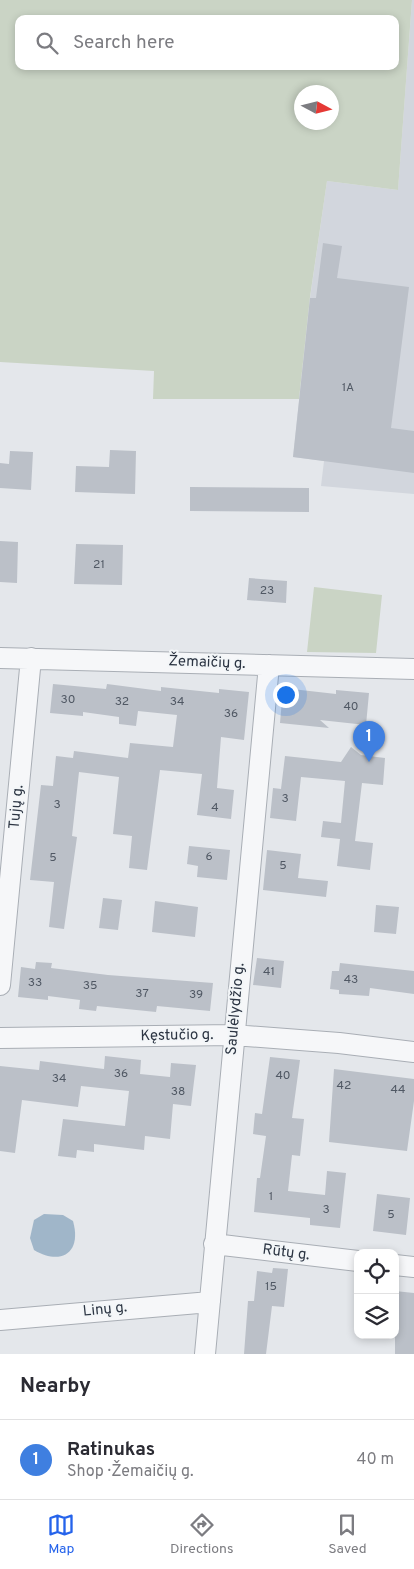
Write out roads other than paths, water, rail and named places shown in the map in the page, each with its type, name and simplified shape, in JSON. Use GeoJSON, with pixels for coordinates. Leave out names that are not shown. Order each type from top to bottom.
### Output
{"type":"FeatureCollection","features":[{"type":"Feature","properties":{"kind":"street","name":"Žemaičių g."},"geometry":{"type":"LineString","coordinates":[[0,658],[414,668]]}},
{"type":"Feature","properties":{"kind":"street","name":"Tujų g."},"geometry":{"type":"LineString","coordinates":[[0,986],[32,658]]}},
{"type":"Feature","properties":{"kind":"street","name":"Saulėlydžio g."},"geometry":{"type":"LineString","coordinates":[[205,1354],[233,1035],[269,665]]}},
{"type":"Feature","properties":{"kind":"street","name":"Kęstučio g."},"geometry":{"type":"LineString","coordinates":[[0,1038],[233,1035],[339,1043],[414,1052]]}},
{"type":"Feature","properties":{"kind":"street","name":"Rūtų g."},"geometry":{"type":"LineString","coordinates":[[214,1244],[354,1261]]}},
{"type":"Feature","properties":{"kind":"street"},"geometry":{"type":"LineString","coordinates":[[399,1265],[414,1267]]}},
{"type":"Feature","properties":{"kind":"street","name":"Linų g."},"geometry":{"type":"LineString","coordinates":[[0,1320],[210,1302]]}},
{"type":"Feature","properties":{"kind":"water"},"geometry":{"type":"Polygon","coordinates":[[[44,1214],[63,1215],[73,1221],[74,1241],[72,1248],[67,1254],[53,1257],[34,1250],[30,1238],[34,1220],[44,1214]]]}},
{"type":"Feature","properties":{"kind":"place","name":"Ratinukas"},"geometry":{"type":"Point","coordinates":[369,762]}}]}
